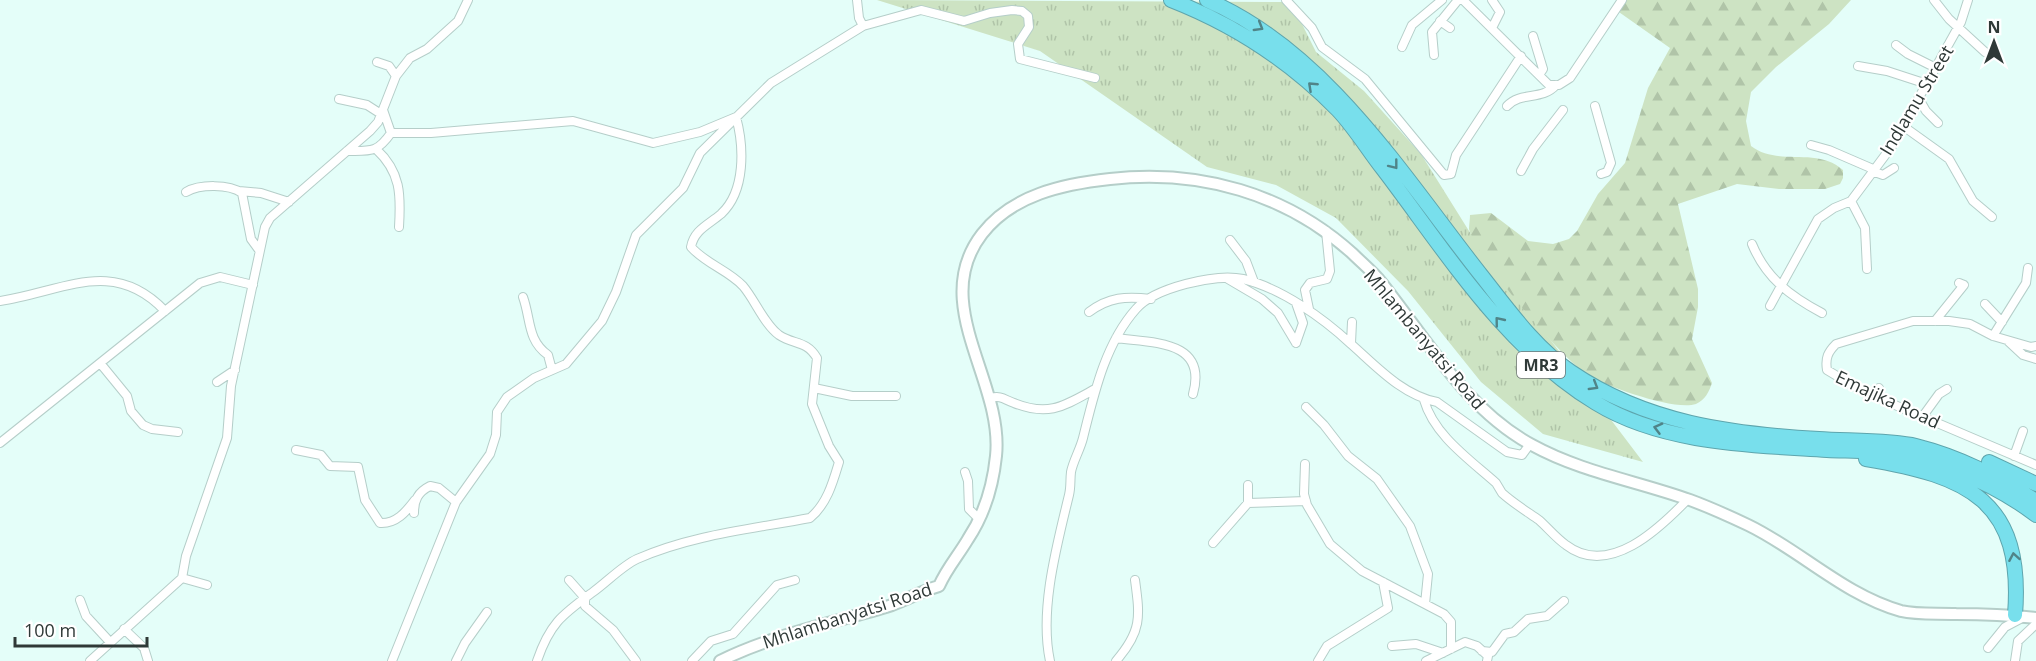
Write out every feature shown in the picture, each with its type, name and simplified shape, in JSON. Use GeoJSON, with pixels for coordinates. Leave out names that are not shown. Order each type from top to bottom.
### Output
{"type":"FeatureCollection","features":[{"type":"Feature","properties":{"kind":"highway","name":"MR3"},"geometry":{"type":"LineString","coordinates":[[1171,0],[1242,33],[1277,56],[1340,112],[1502,325],[1545,368],[1597,404],[1652,427],[1741,444],[1888,453],[1942,465],[1986,483],[2036,515]]}},
{"type":"Feature","properties":{"kind":"highway","name":"MR3"},"geometry":{"type":"LineString","coordinates":[[1207,0],[1262,28],[1296,54],[1344,101],[1526,332],[1569,371],[1608,395],[1660,416],[1705,428],[1758,436],[1914,446],[1995,475],[2036,501]]}},
{"type":"Feature","properties":{"kind":"highway"},"geometry":{"type":"LineString","coordinates":[[1914,446],[1962,454],[1988,462],[2036,484]]}},
{"type":"Feature","properties":{"kind":"highway"},"geometry":{"type":"LineString","coordinates":[[1800,448],[1905,467],[1937,476],[1973,492],[2002,524],[2013,549],[2018,580],[2019,616]]}},
{"type":"Feature","properties":{"kind":"main road","name":"Mhlambanyatsi Road"},"geometry":{"type":"LineString","coordinates":[[720,661],[750,646],[785,634],[894,604],[918,592],[939,586],[950,562],[966,543],[979,519],[992,480],[996,455],[997,433],[991,398],[963,318],[963,277],[979,237],[996,218],[1026,199],[1060,187],[1126,177],[1195,180],[1255,193],[1286,206],[1326,231],[1379,278],[1450,372],[1485,412],[1530,444],[1578,466],[1688,499],[1751,527],[1878,603],[1906,612],[2036,618]]}},
{"type":"Feature","properties":{"kind":"street"},"geometry":{"type":"LineString","coordinates":[[90,661],[182,578],[186,556],[227,438],[235,370],[259,250],[270,218],[370,131],[382,112],[396,76],[410,58],[427,49],[458,21],[468,0]]}},
{"type":"Feature","properties":{"kind":"street"},"geometry":{"type":"LineString","coordinates":[[857,0],[859,18],[863,26]]}},
{"type":"Feature","properties":{"kind":"street"},"geometry":{"type":"LineString","coordinates":[[1286,0],[1312,28],[1322,47],[1365,79],[1444,176],[1449,177],[1456,155],[1521,56]]}},
{"type":"Feature","properties":{"kind":"street"},"geometry":{"type":"LineString","coordinates":[[1402,46],[1412,25],[1442,0]]}},
{"type":"Feature","properties":{"kind":"street"},"geometry":{"type":"LineString","coordinates":[[1434,55],[1435,48],[1431,36],[1440,21],[1458,0]]}},
{"type":"Feature","properties":{"kind":"street"},"geometry":{"type":"LineString","coordinates":[[1464,0],[1493,26],[1549,85],[1558,85]]}},
{"type":"Feature","properties":{"kind":"street"},"geometry":{"type":"LineString","coordinates":[[1492,0],[1500,12],[1493,26]]}},
{"type":"Feature","properties":{"kind":"street"},"geometry":{"type":"LineString","coordinates":[[1507,106],[1514,98],[1544,94],[1570,78],[1622,0]]}},
{"type":"Feature","properties":{"kind":"street"},"geometry":{"type":"LineString","coordinates":[[1934,0],[1985,52]]}},
{"type":"Feature","properties":{"kind":"street","name":"Indlamu Street"},"geometry":{"type":"LineString","coordinates":[[1770,306],[1818,219],[1834,208],[1851,201],[1892,146],[1959,27],[1968,0]]}},
{"type":"Feature","properties":{"kind":"street"},"geometry":{"type":"LineString","coordinates":[[392,661],[456,502],[490,454],[496,435],[497,412],[507,397],[566,364],[602,321],[616,292],[636,235],[683,188],[699,153],[771,83],[863,26],[921,10],[964,21],[990,13],[1022,11],[1028,16],[1029,27],[1018,44],[1020,59],[1095,78]]}},
{"type":"Feature","properties":{"kind":"street"},"geometry":{"type":"LineString","coordinates":[[1440,21],[1450,28]]}},
{"type":"Feature","properties":{"kind":"street"},"geometry":{"type":"LineString","coordinates":[[1533,36],[1544,69],[1539,75]]}},
{"type":"Feature","properties":{"kind":"street"},"geometry":{"type":"LineString","coordinates":[[1896,45],[1908,54],[1936,68]]}},
{"type":"Feature","properties":{"kind":"street"},"geometry":{"type":"LineString","coordinates":[[377,62],[389,66],[396,76]]}},
{"type":"Feature","properties":{"kind":"street"},"geometry":{"type":"LineString","coordinates":[[1858,66],[1887,71],[1927,84]]}},
{"type":"Feature","properties":{"kind":"street"},"geometry":{"type":"LineString","coordinates":[[339,99],[367,105],[382,112],[391,133]]}},
{"type":"Feature","properties":{"kind":"street"},"geometry":{"type":"LineString","coordinates":[[1918,99],[1938,123]]}},
{"type":"Feature","properties":{"kind":"street"},"geometry":{"type":"LineString","coordinates":[[1595,106],[1611,163],[1606,172],[1601,174]]}},
{"type":"Feature","properties":{"kind":"street"},"geometry":{"type":"LineString","coordinates":[[1521,171],[1533,149],[1563,110]]}},
{"type":"Feature","properties":{"kind":"street"},"geometry":{"type":"LineString","coordinates":[[391,133],[431,133],[573,121],[653,143],[700,132],[736,117]]}},
{"type":"Feature","properties":{"kind":"street"},"geometry":{"type":"LineString","coordinates":[[537,661],[550,628],[635,560],[709,535],[728,535],[810,518],[820,510],[833,484],[839,462],[829,446],[812,405],[817,358],[809,347],[778,335],[743,286],[727,273],[700,257],[691,247],[696,233],[723,212],[738,185],[742,144],[736,117]]}},
{"type":"Feature","properties":{"kind":"street"},"geometry":{"type":"LineString","coordinates":[[1903,126],[1949,159],[1973,201],[1992,218]]}},
{"type":"Feature","properties":{"kind":"street"},"geometry":{"type":"LineString","coordinates":[[347,151],[376,149],[391,133]]}},
{"type":"Feature","properties":{"kind":"street"},"geometry":{"type":"LineString","coordinates":[[386,140],[401,201],[399,227]]}},
{"type":"Feature","properties":{"kind":"street"},"geometry":{"type":"LineString","coordinates":[[1811,145],[1883,176],[1894,168]]}},
{"type":"Feature","properties":{"kind":"street"},"geometry":{"type":"LineString","coordinates":[[376,149],[392,163]]}},
{"type":"Feature","properties":{"kind":"street"},"geometry":{"type":"LineString","coordinates":[[186,192],[193,188],[224,186],[239,191],[261,193],[289,202]]}},
{"type":"Feature","properties":{"kind":"street"},"geometry":{"type":"LineString","coordinates":[[239,191],[242,193],[252,239],[259,250]]}},
{"type":"Feature","properties":{"kind":"street"},"geometry":{"type":"LineString","coordinates":[[1851,201],[1865,228],[1867,269]]}},
{"type":"Feature","properties":{"kind":"street"},"geometry":{"type":"LineString","coordinates":[[1309,309],[1305,290],[1310,284],[1327,279],[1330,271],[1326,231]]}},
{"type":"Feature","properties":{"kind":"street"},"geometry":{"type":"LineString","coordinates":[[1230,240],[1246,261],[1254,282]]}},
{"type":"Feature","properties":{"kind":"street"},"geometry":{"type":"LineString","coordinates":[[1752,244],[1766,272],[1795,297],[1822,313]]}},
{"type":"Feature","properties":{"kind":"street"},"geometry":{"type":"LineString","coordinates":[[1993,336],[2026,283],[2028,268]]}},
{"type":"Feature","properties":{"kind":"street"},"geometry":{"type":"LineString","coordinates":[[0,443],[200,283],[220,277],[253,285]]}},
{"type":"Feature","properties":{"kind":"street"},"geometry":{"type":"LineString","coordinates":[[1227,278],[1262,299],[1278,313],[1296,343],[1303,323],[1296,303]]}},
{"type":"Feature","properties":{"kind":"street"},"geometry":{"type":"LineString","coordinates":[[1050,661],[1046,620],[1059,533],[1070,492],[1071,472],[1095,389],[1116,338],[1137,307],[1151,299],[1191,282],[1227,278],[1254,282],[1309,309],[1351,343],[1385,376],[1424,399],[1437,402],[1507,452],[1522,455],[1530,444]]}},
{"type":"Feature","properties":{"kind":"street"},"geometry":{"type":"LineString","coordinates":[[0,301],[70,284],[122,282],[137,287],[165,311]]}},
{"type":"Feature","properties":{"kind":"street"},"geometry":{"type":"LineString","coordinates":[[1935,321],[1964,285],[1959,283]]}},
{"type":"Feature","properties":{"kind":"street"},"geometry":{"type":"LineString","coordinates":[[1089,312],[1102,302],[1124,296],[1151,299]]}},
{"type":"Feature","properties":{"kind":"street"},"geometry":{"type":"LineString","coordinates":[[523,297],[529,313],[530,333],[538,348],[548,355],[552,370]]}},
{"type":"Feature","properties":{"kind":"street"},"geometry":{"type":"LineString","coordinates":[[1985,304],[2002,322]]}},
{"type":"Feature","properties":{"kind":"street","name":"Emajika Road"},"geometry":{"type":"LineString","coordinates":[[2036,346],[2008,341],[1970,324],[1913,321],[1836,344],[1828,352],[1827,370],[1874,395],[2036,465]]}},
{"type":"Feature","properties":{"kind":"street"},"geometry":{"type":"LineString","coordinates":[[1351,343],[1352,322]]}},
{"type":"Feature","properties":{"kind":"street"},"geometry":{"type":"LineString","coordinates":[[1116,338],[1180,348],[1196,370],[1197,378],[1193,394]]}},
{"type":"Feature","properties":{"kind":"street"},"geometry":{"type":"LineString","coordinates":[[2008,341],[2023,355],[2036,359]]}},
{"type":"Feature","properties":{"kind":"street"},"geometry":{"type":"LineString","coordinates":[[100,363],[127,396],[130,411],[143,425],[152,429],[178,432]]}},
{"type":"Feature","properties":{"kind":"street"},"geometry":{"type":"LineString","coordinates":[[217,382],[235,370]]}},
{"type":"Feature","properties":{"kind":"street"},"geometry":{"type":"LineString","coordinates":[[814,388],[852,396],[896,396]]}},
{"type":"Feature","properties":{"kind":"street"},"geometry":{"type":"LineString","coordinates":[[1874,395],[1879,388]]}},
{"type":"Feature","properties":{"kind":"street"},"geometry":{"type":"LineString","coordinates":[[991,398],[999,396],[1030,408],[1058,409],[1095,389]]}},
{"type":"Feature","properties":{"kind":"street"},"geometry":{"type":"LineString","coordinates":[[1923,416],[1939,394],[1947,389]]}},
{"type":"Feature","properties":{"kind":"street"},"geometry":{"type":"LineString","coordinates":[[1424,399],[1427,411],[1440,431],[1496,483],[1502,492],[1566,546],[1584,554],[1600,555],[1616,552],[1643,540],[1678,513],[1688,499]]}},
{"type":"Feature","properties":{"kind":"street"},"geometry":{"type":"LineString","coordinates":[[1306,407],[1324,425],[1348,456],[1377,479],[1410,526],[1428,574],[1425,604]]}},
{"type":"Feature","properties":{"kind":"street"},"geometry":{"type":"LineString","coordinates":[[2014,456],[2023,431]]}},
{"type":"Feature","properties":{"kind":"street"},"geometry":{"type":"LineString","coordinates":[[296,450],[321,455],[330,466],[358,467],[365,500],[380,523],[388,523],[397,519],[421,491],[430,486],[439,488],[456,502]]}},
{"type":"Feature","properties":{"kind":"street"},"geometry":{"type":"LineString","coordinates":[[1305,464],[1306,501],[1330,544],[1362,571],[1444,614],[1451,622],[1451,649]]}},
{"type":"Feature","properties":{"kind":"street"},"geometry":{"type":"LineString","coordinates":[[965,472],[968,481],[969,509],[979,519]]}},
{"type":"Feature","properties":{"kind":"street"},"geometry":{"type":"LineString","coordinates":[[1213,543],[1248,503],[1248,486]]}},
{"type":"Feature","properties":{"kind":"street"},"geometry":{"type":"LineString","coordinates":[[414,513],[415,500]]}},
{"type":"Feature","properties":{"kind":"street"},"geometry":{"type":"LineString","coordinates":[[1248,503],[1306,501]]}},
{"type":"Feature","properties":{"kind":"street"},"geometry":{"type":"LineString","coordinates":[[182,578],[207,585]]}},
{"type":"Feature","properties":{"kind":"street"},"geometry":{"type":"LineString","coordinates":[[569,580],[585,598],[585,606],[613,630],[636,661]]}},
{"type":"Feature","properties":{"kind":"street"},"geometry":{"type":"LineString","coordinates":[[692,661],[711,641],[733,634],[777,585],[795,580]]}},
{"type":"Feature","properties":{"kind":"street"},"geometry":{"type":"LineString","coordinates":[[1116,661],[1135,637],[1138,624],[1135,580]]}},
{"type":"Feature","properties":{"kind":"street"},"geometry":{"type":"LineString","coordinates":[[1318,661],[1327,646],[1388,608],[1383,582]]}},
{"type":"Feature","properties":{"kind":"street"},"geometry":{"type":"LineString","coordinates":[[80,600],[86,616],[110,642]]}},
{"type":"Feature","properties":{"kind":"street"},"geometry":{"type":"LineString","coordinates":[[1482,651],[1492,652],[1505,634],[1514,632],[1528,619],[1547,616],[1564,601]]}},
{"type":"Feature","properties":{"kind":"street"},"geometry":{"type":"LineString","coordinates":[[456,661],[465,643],[487,612]]}},
{"type":"Feature","properties":{"kind":"street"},"geometry":{"type":"LineString","coordinates":[[1988,648],[2005,627],[2019,616]]}},
{"type":"Feature","properties":{"kind":"street"},"geometry":{"type":"LineString","coordinates":[[2014,661],[2018,641],[2036,624]]}},
{"type":"Feature","properties":{"kind":"street"},"geometry":{"type":"LineString","coordinates":[[124,629],[144,648],[148,661]]}},
{"type":"Feature","properties":{"kind":"street"},"geometry":{"type":"LineString","coordinates":[[1426,661],[1465,642],[1488,656],[1487,661]]}},
{"type":"Feature","properties":{"kind":"street"},"geometry":{"type":"LineString","coordinates":[[1392,646],[1416,644],[1443,653]]}},
{"type":"Feature","properties":{"kind":"green space"},"geometry":{"type":"Polygon","coordinates":[[[877,0],[1291,2],[1316,52],[1364,91],[1421,154],[1474,239],[1643,462],[1543,434],[1481,382],[1408,291],[1336,218],[1276,185],[1207,167],[1040,51],[877,0]]]}},
{"type":"Feature","properties":{"kind":"green space"},"geometry":{"type":"Polygon","coordinates":[[[1622,0],[1851,0],[1829,24],[1776,67],[1751,92],[1746,121],[1751,146],[1773,155],[1810,157],[1833,163],[1843,170],[1840,184],[1825,189],[1779,189],[1737,184],[1678,204],[1698,289],[1698,307],[1692,339],[1712,383],[1710,390],[1696,404],[1673,404],[1642,397],[1590,377],[1578,368],[1542,331],[1503,284],[1475,243],[1469,229],[1470,215],[1491,213],[1528,241],[1553,244],[1569,239],[1577,231],[1598,194],[1625,163],[1648,88],[1670,48],[1616,10],[1622,0]]]}}]}
